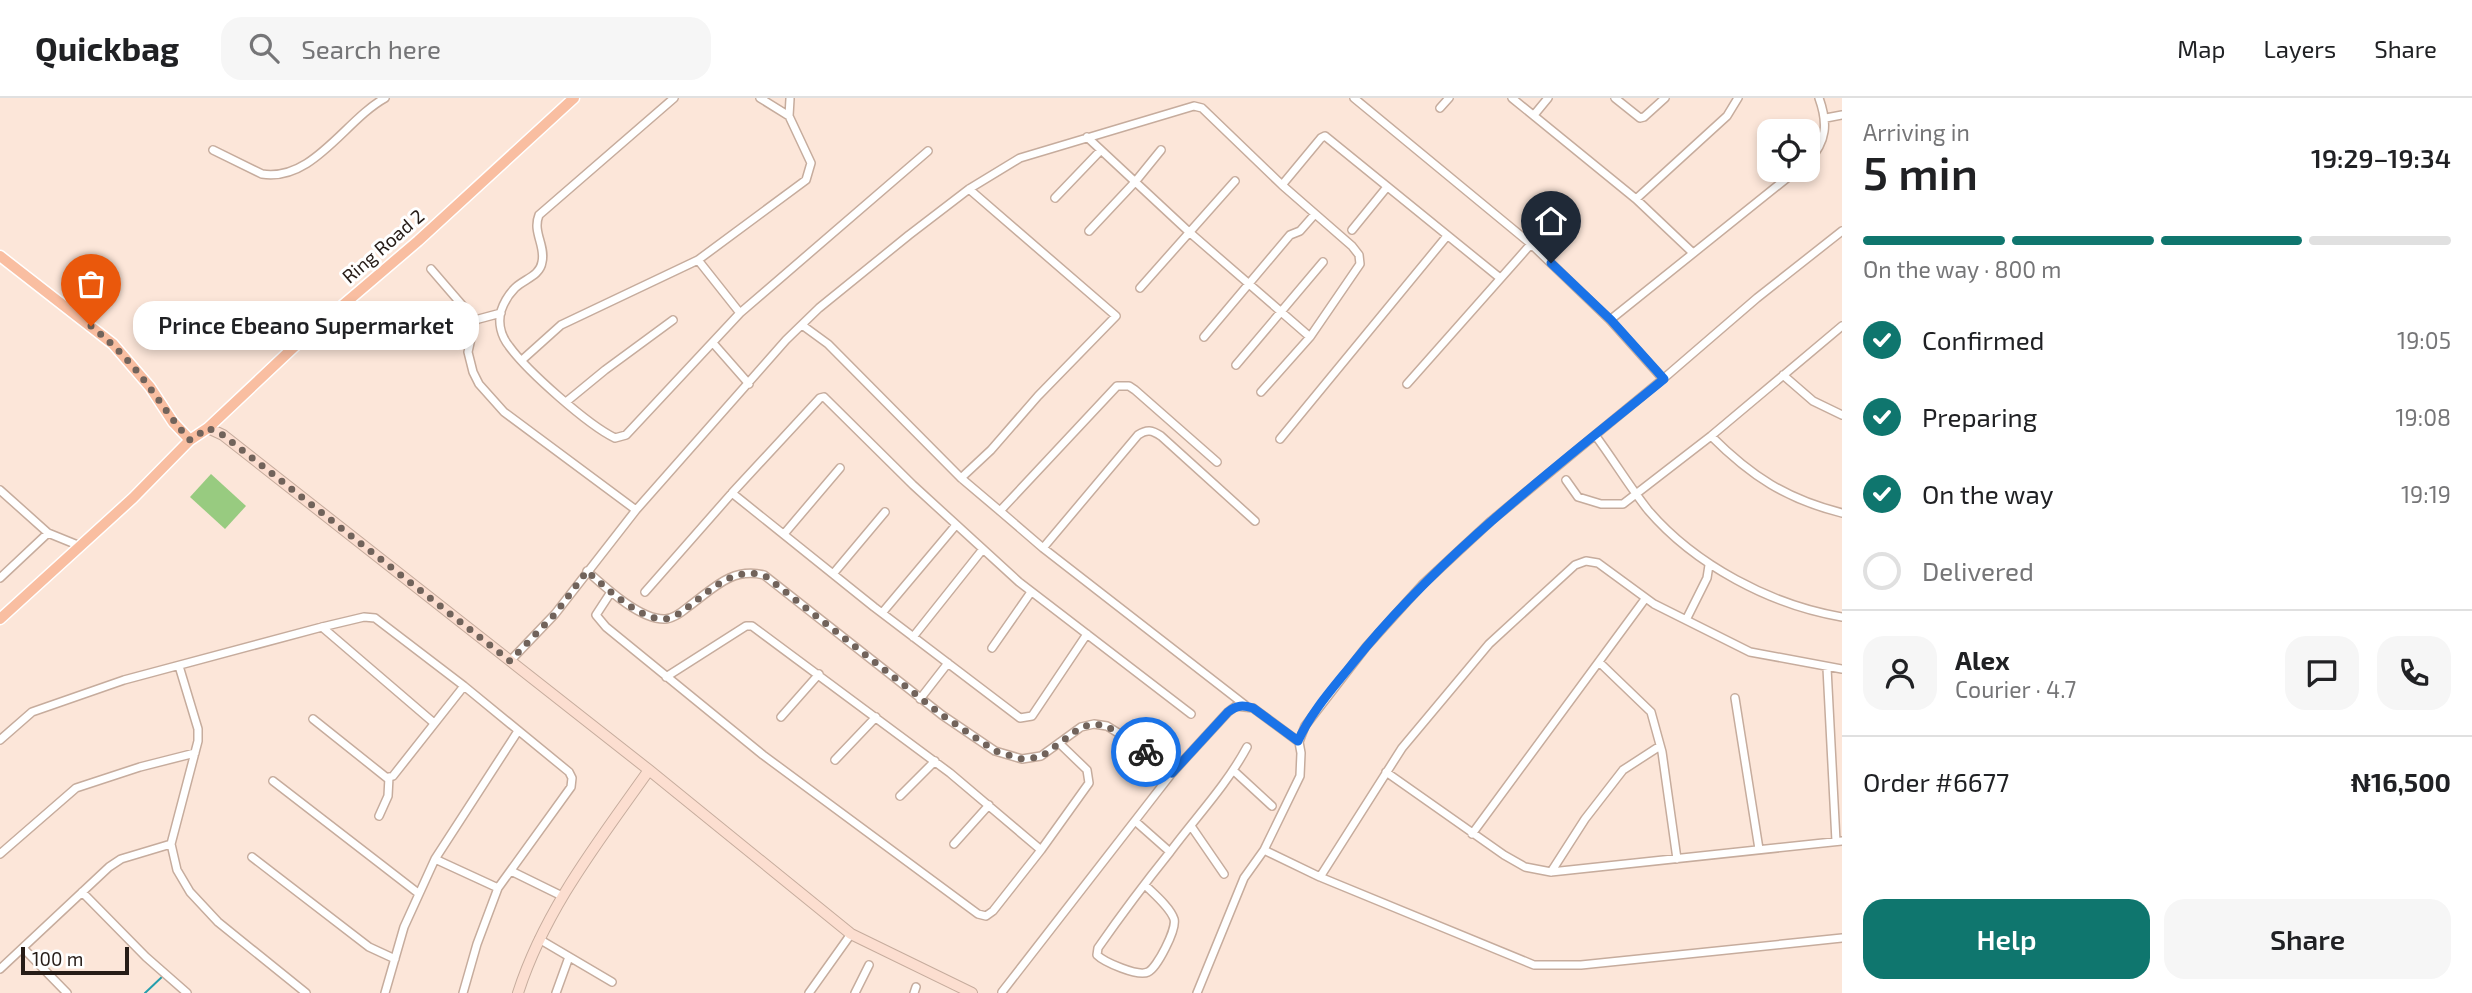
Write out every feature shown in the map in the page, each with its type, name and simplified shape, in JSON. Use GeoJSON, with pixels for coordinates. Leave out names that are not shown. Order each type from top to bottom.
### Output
{"type":"FeatureCollection","features":[{"type":"Feature","properties":{"kind":"main road","name":"Ring Road 2"},"geometry":{"type":"LineString","coordinates":[[0,619],[134,498],[190,440],[208,428],[295,346],[418,241],[574,98]]}},
{"type":"Feature","properties":{"kind":"main road"},"geometry":{"type":"LineString","coordinates":[[0,256],[113,344],[190,440]]}},
{"type":"Feature","properties":{"kind":"street"},"geometry":{"type":"LineString","coordinates":[[213,150],[270,176],[295,170],[319,155],[354,120],[385,98]]}},
{"type":"Feature","properties":{"kind":"street"},"geometry":{"type":"LineString","coordinates":[[674,98],[539,215],[536,226],[543,260],[541,267],[516,286],[500,313],[500,329],[508,345],[566,402],[606,434],[615,438],[626,435],[740,313],[928,151]]}},
{"type":"Feature","properties":{"kind":"street"},"geometry":{"type":"LineString","coordinates":[[760,98],[789,116]]}},
{"type":"Feature","properties":{"kind":"street"},"geometry":{"type":"LineString","coordinates":[[1354,98],[1531,244],[1611,320],[1664,379]]}},
{"type":"Feature","properties":{"kind":"street"},"geometry":{"type":"LineString","coordinates":[[1440,108],[1449,98]]}},
{"type":"Feature","properties":{"kind":"street"},"geometry":{"type":"LineString","coordinates":[[1512,98],[1636,199],[1693,253]]}},
{"type":"Feature","properties":{"kind":"street"},"geometry":{"type":"LineString","coordinates":[[1534,115],[1548,98]]}},
{"type":"Feature","properties":{"kind":"street"},"geometry":{"type":"LineString","coordinates":[[1615,98],[1640,118],[1665,98]]}},
{"type":"Feature","properties":{"kind":"street"},"geometry":{"type":"LineString","coordinates":[[1636,199],[1727,116],[1738,98]]}},
{"type":"Feature","properties":{"kind":"street"},"geometry":{"type":"LineString","coordinates":[[1819,98],[1826,118],[1820,145]]}},
{"type":"Feature","properties":{"kind":"street"},"geometry":{"type":"LineString","coordinates":[[522,360],[561,325],[698,260],[806,180],[810,163],[789,116],[791,99],[772,106]]}},
{"type":"Feature","properties":{"kind":"street"},"geometry":{"type":"LineString","coordinates":[[510,661],[555,614],[636,510],[802,325],[909,235],[969,189],[1020,158],[1194,106],[1202,108],[1282,185],[1352,246],[1359,255],[1360,264],[1310,337],[1261,392]]}},
{"type":"Feature","properties":{"kind":"street"},"geometry":{"type":"LineString","coordinates":[[1826,118],[1842,116]]}},
{"type":"Feature","properties":{"kind":"street"},"geometry":{"type":"LineString","coordinates":[[1282,185],[1325,136],[1500,278]]}},
{"type":"Feature","properties":{"kind":"street"},"geometry":{"type":"LineString","coordinates":[[1087,138],[1188,232],[1310,337]]}},
{"type":"Feature","properties":{"kind":"street"},"geometry":{"type":"LineString","coordinates":[[1055,198],[1101,150]]}},
{"type":"Feature","properties":{"kind":"street"},"geometry":{"type":"LineString","coordinates":[[1089,231],[1161,150]]}},
{"type":"Feature","properties":{"kind":"street"},"geometry":{"type":"LineString","coordinates":[[1140,289],[1234,181]]}},
{"type":"Feature","properties":{"kind":"street"},"geometry":{"type":"LineString","coordinates":[[1611,320],[1782,182]]}},
{"type":"Feature","properties":{"kind":"street"},"geometry":{"type":"LineString","coordinates":[[1352,230],[1387,187]]}},
{"type":"Feature","properties":{"kind":"street"},"geometry":{"type":"LineString","coordinates":[[961,478],[991,450],[1038,396],[1116,316],[969,189]]}},
{"type":"Feature","properties":{"kind":"street"},"geometry":{"type":"LineString","coordinates":[[1204,337],[1290,235],[1300,231],[1315,214]]}},
{"type":"Feature","properties":{"kind":"street"},"geometry":{"type":"LineString","coordinates":[[1197,993],[1244,878],[1264,850],[1300,776],[1301,753],[1298,741],[1305,726],[1366,647],[1422,584],[1491,521],[1664,379],[1718,331],[1842,232]]}},
{"type":"Feature","properties":{"kind":"street"},"geometry":{"type":"LineString","coordinates":[[1280,439],[1447,236]]}},
{"type":"Feature","properties":{"kind":"street"},"geometry":{"type":"LineString","coordinates":[[1407,384],[1531,244]]}},
{"type":"Feature","properties":{"kind":"street"},"geometry":{"type":"LineString","coordinates":[[698,260],[740,313]]}},
{"type":"Feature","properties":{"kind":"street"},"geometry":{"type":"LineString","coordinates":[[1236,365],[1323,262]]}},
{"type":"Feature","properties":{"kind":"street"},"geometry":{"type":"LineString","coordinates":[[432,269],[475,320]]}},
{"type":"Feature","properties":{"kind":"street"},"geometry":{"type":"LineString","coordinates":[[475,320],[500,313]]}},
{"type":"Feature","properties":{"kind":"street"},"geometry":{"type":"LineString","coordinates":[[475,320],[468,352],[472,372],[479,384],[504,412],[636,510]]}},
{"type":"Feature","properties":{"kind":"street"},"geometry":{"type":"LineString","coordinates":[[566,402],[604,370],[673,320]]}},
{"type":"Feature","properties":{"kind":"street"},"geometry":{"type":"LineString","coordinates":[[802,325],[828,344],[961,478],[1042,548],[1245,705],[1298,741]]}},
{"type":"Feature","properties":{"kind":"street"},"geometry":{"type":"LineString","coordinates":[[1566,480],[1578,497],[1601,504],[1623,504],[1711,436],[1842,326]]}},
{"type":"Feature","properties":{"kind":"street"},"geometry":{"type":"LineString","coordinates":[[713,343],[749,384]]}},
{"type":"Feature","properties":{"kind":"street"},"geometry":{"type":"LineString","coordinates":[[1783,375],[1813,401],[1842,415]]}},
{"type":"Feature","properties":{"kind":"street"},"geometry":{"type":"LineString","coordinates":[[1000,511],[1117,386],[1129,386],[1135,390],[1217,462]]}},
{"type":"Feature","properties":{"kind":"street"},"geometry":{"type":"LineString","coordinates":[[645,592],[732,492],[820,398],[824,397],[956,525],[1031,592],[1191,714]]}},
{"type":"Feature","properties":{"kind":"street"},"geometry":{"type":"LineString","coordinates":[[208,428],[223,435],[306,498],[851,934],[972,993]]}},
{"type":"Feature","properties":{"kind":"street"},"geometry":{"type":"LineString","coordinates":[[1042,548],[1144,431],[1153,431],[1161,436],[1255,521]]}},
{"type":"Feature","properties":{"kind":"street"},"geometry":{"type":"LineString","coordinates":[[1595,435],[1647,508],[1674,537],[1709,565],[1816,612],[1842,617]]}},
{"type":"Feature","properties":{"kind":"street"},"geometry":{"type":"LineString","coordinates":[[1711,436],[1740,465],[1757,477],[1787,493],[1842,513]]}},
{"type":"Feature","properties":{"kind":"street"},"geometry":{"type":"LineString","coordinates":[[783,534],[840,468]]}},
{"type":"Feature","properties":{"kind":"street"},"geometry":{"type":"LineString","coordinates":[[1,490],[48,533],[80,546]]}},
{"type":"Feature","properties":{"kind":"street"},"geometry":{"type":"LineString","coordinates":[[732,492],[913,637],[1020,718],[1032,716],[1087,634]]}},
{"type":"Feature","properties":{"kind":"street"},"geometry":{"type":"LineString","coordinates":[[834,574],[885,512]]}},
{"type":"Feature","properties":{"kind":"street"},"geometry":{"type":"LineString","coordinates":[[883,613],[956,525]]}},
{"type":"Feature","properties":{"kind":"street"},"geometry":{"type":"LineString","coordinates":[[0,578],[48,533]]}},
{"type":"Feature","properties":{"kind":"street"},"geometry":{"type":"LineString","coordinates":[[913,637],[983,549]]}},
{"type":"Feature","properties":{"kind":"street"},"geometry":{"type":"LineString","coordinates":[[1320,877],[1402,748],[1489,644],[1576,565],[1586,561],[1598,563],[1645,599],[1749,652],[1842,669]]}},
{"type":"Feature","properties":{"kind":"street"},"geometry":{"type":"LineString","coordinates":[[1685,620],[1707,578],[1709,565]]}},
{"type":"Feature","properties":{"kind":"street"},"geometry":{"type":"LineString","coordinates":[[587,571],[611,592],[648,615],[664,619],[677,615],[726,579],[741,573],[764,575],[920,698],[995,751],[1022,759],[1041,757],[1081,727],[1094,724],[1107,726],[1131,741],[1172,773]]}},
{"type":"Feature","properties":{"kind":"street"},"geometry":{"type":"LineString","coordinates":[[611,592],[596,615],[606,627],[763,755],[978,914],[986,916],[993,911],[1089,783],[1087,770],[1059,743]]}},
{"type":"Feature","properties":{"kind":"street"},"geometry":{"type":"LineString","coordinates":[[992,648],[1031,592]]}},
{"type":"Feature","properties":{"kind":"street"},"geometry":{"type":"LineString","coordinates":[[1472,834],[1645,599]]}},
{"type":"Feature","properties":{"kind":"street"},"geometry":{"type":"LineString","coordinates":[[0,740],[42,707],[124,680],[322,627],[363,617],[375,618],[464,686],[569,772],[572,778],[571,787],[498,888],[477,944],[463,993]]}},
{"type":"Feature","properties":{"kind":"street"},"geometry":{"type":"LineString","coordinates":[[666,677],[746,626],[752,626],[935,761],[1041,850]]}},
{"type":"Feature","properties":{"kind":"street"},"geometry":{"type":"LineString","coordinates":[[322,627],[434,723]]}},
{"type":"Feature","properties":{"kind":"street"},"geometry":{"type":"LineString","coordinates":[[1599,662],[1651,712],[1660,746],[1677,859]]}},
{"type":"Feature","properties":{"kind":"street"},"geometry":{"type":"LineString","coordinates":[[920,698],[948,663]]}},
{"type":"Feature","properties":{"kind":"street"},"geometry":{"type":"LineString","coordinates":[[179,666],[198,729],[198,741],[171,844],[177,870],[185,886],[218,922],[306,993]]}},
{"type":"Feature","properties":{"kind":"street"},"geometry":{"type":"LineString","coordinates":[[1386,772],[1472,834],[1525,867],[1551,872],[1839,841],[1828,668]]}},
{"type":"Feature","properties":{"kind":"street"},"geometry":{"type":"LineString","coordinates":[[781,717],[819,674]]}},
{"type":"Feature","properties":{"kind":"street"},"geometry":{"type":"LineString","coordinates":[[313,719],[382,775],[389,777],[393,776],[464,686]]}},
{"type":"Feature","properties":{"kind":"street"},"geometry":{"type":"LineString","coordinates":[[1735,698],[1759,849]]}},
{"type":"Feature","properties":{"kind":"street"},"geometry":{"type":"LineString","coordinates":[[1002,992],[1172,773],[1228,712],[1236,706],[1245,705]]}},
{"type":"Feature","properties":{"kind":"street"},"geometry":{"type":"LineString","coordinates":[[835,760],[876,717]]}},
{"type":"Feature","properties":{"kind":"street"},"geometry":{"type":"LineString","coordinates":[[385,993],[404,927],[435,859],[518,731]]}},
{"type":"Feature","properties":{"kind":"street"},"geometry":{"type":"LineString","coordinates":[[1551,872],[1585,819],[1623,770],[1660,746]]}},
{"type":"Feature","properties":{"kind":"street"},"geometry":{"type":"LineString","coordinates":[[1145,885],[1173,917],[1175,925],[1152,969],[1139,974],[1102,960],[1097,955],[1098,948],[1145,885],[1170,852],[1234,771],[1247,747]]}},
{"type":"Feature","properties":{"kind":"street"},"geometry":{"type":"LineString","coordinates":[[0,854],[76,788],[195,753]]}},
{"type":"Feature","properties":{"kind":"street"},"geometry":{"type":"LineString","coordinates":[[900,796],[935,761]]}},
{"type":"Feature","properties":{"kind":"street"},"geometry":{"type":"LineString","coordinates":[[518,993],[529,960],[562,896],[649,770]]}},
{"type":"Feature","properties":{"kind":"street"},"geometry":{"type":"LineString","coordinates":[[1234,771],[1272,806]]}},
{"type":"Feature","properties":{"kind":"street"},"geometry":{"type":"LineString","coordinates":[[379,816],[388,796],[389,777]]}},
{"type":"Feature","properties":{"kind":"street"},"geometry":{"type":"LineString","coordinates":[[273,781],[418,894]]}},
{"type":"Feature","properties":{"kind":"street"},"geometry":{"type":"LineString","coordinates":[[954,844],[989,805]]}},
{"type":"Feature","properties":{"kind":"street"},"geometry":{"type":"LineString","coordinates":[[1135,821],[1170,852]]}},
{"type":"Feature","properties":{"kind":"street"},"geometry":{"type":"LineString","coordinates":[[1191,826],[1224,874]]}},
{"type":"Feature","properties":{"kind":"street"},"geometry":{"type":"LineString","coordinates":[[0,969],[109,867],[121,859],[171,844]]}},
{"type":"Feature","properties":{"kind":"street"},"geometry":{"type":"LineString","coordinates":[[1264,850],[1320,877],[1534,965],[1581,965],[1842,938]]}},
{"type":"Feature","properties":{"kind":"street"},"geometry":{"type":"LineString","coordinates":[[252,857],[369,947],[395,959]]}},
{"type":"Feature","properties":{"kind":"street"},"geometry":{"type":"LineString","coordinates":[[435,859],[498,888]]}},
{"type":"Feature","properties":{"kind":"street"},"geometry":{"type":"LineString","coordinates":[[511,871],[562,896]]}},
{"type":"Feature","properties":{"kind":"street"},"geometry":{"type":"LineString","coordinates":[[82,892],[159,970],[187,993]]}},
{"type":"Feature","properties":{"kind":"street"},"geometry":{"type":"LineString","coordinates":[[809,993],[851,934]]}},
{"type":"Feature","properties":{"kind":"street"},"geometry":{"type":"LineString","coordinates":[[539,939],[612,982]]}},
{"type":"Feature","properties":{"kind":"street"},"geometry":{"type":"LineString","coordinates":[[23,948],[67,993]]}},
{"type":"Feature","properties":{"kind":"street"},"geometry":{"type":"LineString","coordinates":[[556,993],[569,957]]}},
{"type":"Feature","properties":{"kind":"street"},"geometry":{"type":"LineString","coordinates":[[855,993],[869,965]]}},
{"type":"Feature","properties":{"kind":"green space"},"geometry":{"type":"Polygon","coordinates":[[[211,474],[246,506],[225,529],[190,497],[211,474]]]}},
{"type":"Feature","properties":{"kind":"waterway"},"geometry":{"type":"LineString","coordinates":[[145,993],[164,975]]}},
{"type":"Feature","properties":{"kind":"way so far"},"geometry":{"type":"LineString","coordinates":[[91,326],[122,354],[150,387],[173,422],[190,440],[208,428],[223,435],[510,661],[555,614],[587,571],[630,606],[664,619],[677,615],[726,579],[751,572],[764,575],[942,715],[995,751],[1022,759],[1041,757],[1069,734],[1094,724],[1107,726],[1146,752]]}},
{"type":"Feature","properties":{"kind":"place","name":"Prince Ebeano Supermarket"},"geometry":{"type":"Point","coordinates":[91,326]}},
{"type":"Feature","properties":{"kind":"route"},"geometry":{"type":"LineString","coordinates":[[1146,752],[1172,773],[1228,712],[1236,706],[1245,705],[1298,741],[1318,707],[1422,584],[1491,521],[1664,379],[1611,320],[1551,263]]}}]}
